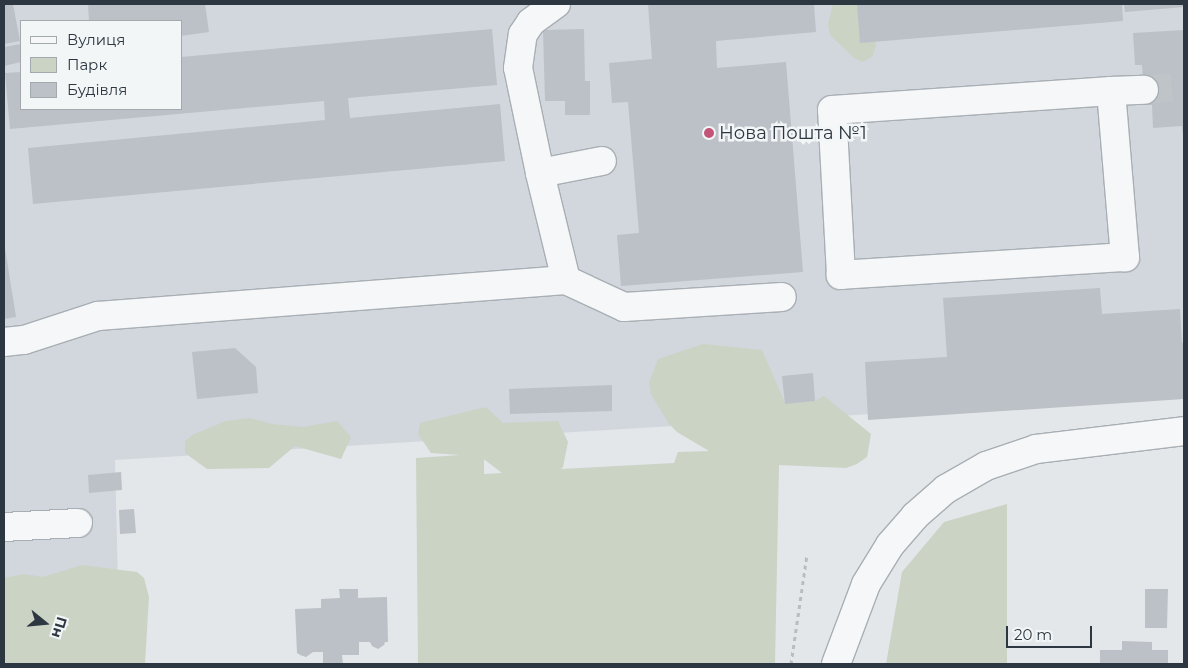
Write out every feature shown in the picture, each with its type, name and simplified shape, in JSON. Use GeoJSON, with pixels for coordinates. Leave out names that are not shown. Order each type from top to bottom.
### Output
{"type":"FeatureCollection","features":[{"type":"Feature","properties":{"kind":"street"},"geometry":{"type":"LineString","coordinates":[[556,4],[531,22],[524,34],[518,68],[540,173],[566,280]]}},
{"type":"Feature","properties":{"kind":"street"},"geometry":{"type":"LineString","coordinates":[[1111,91],[1124,257],[841,275],[832,110],[1111,91],[1144,90]]}},
{"type":"Feature","properties":{"kind":"street"},"geometry":{"type":"LineString","coordinates":[[540,173],[602,161]]}},
{"type":"Feature","properties":{"kind":"street"},"geometry":{"type":"LineString","coordinates":[[4,342],[24,340],[98,316],[566,280],[624,306],[782,297]]}},
{"type":"Feature","properties":{"kind":"street"},"geometry":{"type":"LineString","coordinates":[[836,664],[866,584],[890,545],[915,516],[946,489],[986,466],[1036,449],[1184,431]]}},
{"type":"Feature","properties":{"kind":"street"},"geometry":{"type":"LineString","coordinates":[[4,528],[78,523]]}},
{"type":"Feature","properties":{"kind":"path"},"geometry":{"type":"LineString","coordinates":[[791,664],[807,554]]}},
{"type":"Feature","properties":{"kind":"shaded area"},"geometry":{"type":"Polygon","coordinates":[[[4,4],[1184,4],[1184,395],[115,460],[120,664],[4,664],[4,4]]]}},
{"type":"Feature","properties":{"kind":"green space"},"geometry":{"type":"Polygon","coordinates":[[[833,4],[869,4],[876,46],[872,57],[862,62],[853,57],[830,35],[828,24],[833,4]]]}},
{"type":"Feature","properties":{"kind":"green space"},"geometry":{"type":"Polygon","coordinates":[[[703,344],[762,350],[785,403],[815,401],[824,396],[871,434],[867,457],[857,464],[846,468],[779,465],[775,664],[418,664],[416,458],[460,455],[431,453],[418,434],[420,423],[486,407],[503,423],[558,421],[568,442],[561,469],[674,463],[678,452],[709,451],[677,432],[669,424],[651,394],[649,383],[658,359],[703,344]],[[485,460],[484,474],[502,473],[485,460]]]}},
{"type":"Feature","properties":{"kind":"green space"},"geometry":{"type":"Polygon","coordinates":[[[250,418],[272,424],[303,427],[337,421],[351,437],[341,459],[295,446],[269,468],[207,469],[185,453],[185,441],[194,434],[226,421],[250,418]]]}},
{"type":"Feature","properties":{"kind":"green space"},"geometry":{"type":"Polygon","coordinates":[[[1007,504],[1007,664],[886,664],[902,572],[944,522],[1007,504]]]}},
{"type":"Feature","properties":{"kind":"green space"},"geometry":{"type":"Polygon","coordinates":[[[82,565],[137,572],[144,578],[149,597],[145,664],[4,664],[4,578],[24,574],[43,577],[82,565]]]}},
{"type":"Feature","properties":{"kind":"building"},"geometry":{"type":"Polygon","coordinates":[[[4,4],[13,4],[20,41],[4,44],[4,4]]]}},
{"type":"Feature","properties":{"kind":"building"},"geometry":{"type":"Polygon","coordinates":[[[88,4],[205,4],[209,32],[182,36],[182,20],[89,20],[88,4]]]}},
{"type":"Feature","properties":{"kind":"building"},"geometry":{"type":"Polygon","coordinates":[[[648,4],[814,4],[816,32],[716,41],[717,68],[786,62],[803,272],[621,286],[617,235],[639,233],[628,102],[612,103],[609,63],[652,59],[648,4]]]}},
{"type":"Feature","properties":{"kind":"building"},"geometry":{"type":"Polygon","coordinates":[[[857,4],[1122,4],[1123,21],[860,43],[857,4]]]}},
{"type":"Feature","properties":{"kind":"building"},"geometry":{"type":"Polygon","coordinates":[[[1124,4],[1184,4],[1184,7],[1125,12],[1124,4]]]}},
{"type":"Feature","properties":{"kind":"building"},"geometry":{"type":"Polygon","coordinates":[[[492,29],[497,85],[348,98],[350,118],[500,104],[505,161],[33,204],[28,148],[325,120],[324,101],[10,129],[5,73],[20,72],[20,110],[182,110],[182,57],[492,29]]]}},
{"type":"Feature","properties":{"kind":"building"},"geometry":{"type":"Polygon","coordinates":[[[584,29],[585,81],[590,81],[590,115],[565,115],[565,101],[545,101],[543,30],[584,29]]]}},
{"type":"Feature","properties":{"kind":"building"},"geometry":{"type":"Polygon","coordinates":[[[1184,30],[1183,135],[1182,126],[1153,128],[1152,105],[1145,105],[1142,65],[1135,65],[1133,33],[1184,30]]]}},
{"type":"Feature","properties":{"kind":"building"},"geometry":{"type":"Polygon","coordinates":[[[20,44],[20,62],[4,66],[4,47],[20,44]]]}},
{"type":"Feature","properties":{"kind":"building"},"geometry":{"type":"Polygon","coordinates":[[[4,242],[16,317],[4,319],[4,242]]]}},
{"type":"Feature","properties":{"kind":"building"},"geometry":{"type":"Polygon","coordinates":[[[1100,288],[1102,314],[1180,309],[1182,343],[1184,342],[1184,399],[868,420],[865,362],[947,357],[943,298],[1100,288]]]}},
{"type":"Feature","properties":{"kind":"building"},"geometry":{"type":"Polygon","coordinates":[[[235,348],[256,367],[258,393],[197,399],[192,352],[235,348]]]}},
{"type":"Feature","properties":{"kind":"building"},"geometry":{"type":"Polygon","coordinates":[[[813,373],[815,401],[785,404],[782,376],[813,373]]]}},
{"type":"Feature","properties":{"kind":"building"},"geometry":{"type":"Polygon","coordinates":[[[612,385],[612,411],[510,414],[509,389],[612,385]]]}},
{"type":"Feature","properties":{"kind":"building"},"geometry":{"type":"Polygon","coordinates":[[[121,472],[122,490],[89,493],[88,475],[121,472]]]}},
{"type":"Feature","properties":{"kind":"building"},"geometry":{"type":"Polygon","coordinates":[[[134,509],[136,533],[120,534],[119,510],[134,509]]]}},
{"type":"Feature","properties":{"kind":"building"},"geometry":{"type":"Polygon","coordinates":[[[339,589],[358,589],[358,598],[387,597],[388,642],[385,642],[378,649],[372,646],[370,642],[359,642],[359,655],[342,655],[343,664],[323,664],[323,652],[313,652],[306,657],[297,653],[295,609],[321,608],[321,599],[340,598],[339,589]]]}},
{"type":"Feature","properties":{"kind":"building"},"geometry":{"type":"Polygon","coordinates":[[[1145,589],[1168,589],[1167,628],[1145,628],[1145,589]]]}},
{"type":"Feature","properties":{"kind":"building"},"geometry":{"type":"Polygon","coordinates":[[[1122,641],[1152,642],[1152,650],[1168,650],[1168,664],[1100,664],[1100,650],[1122,650],[1122,641]]]}},
{"type":"Feature","properties":{"kind":"tunnel"},"geometry":{"type":"LineString","coordinates":[[1144,90],[1184,86]]}},
{"type":"Feature","properties":{"kind":"place","name":"Нова Пошта №1"},"geometry":{"type":"Point","coordinates":[709,133]}}]}
